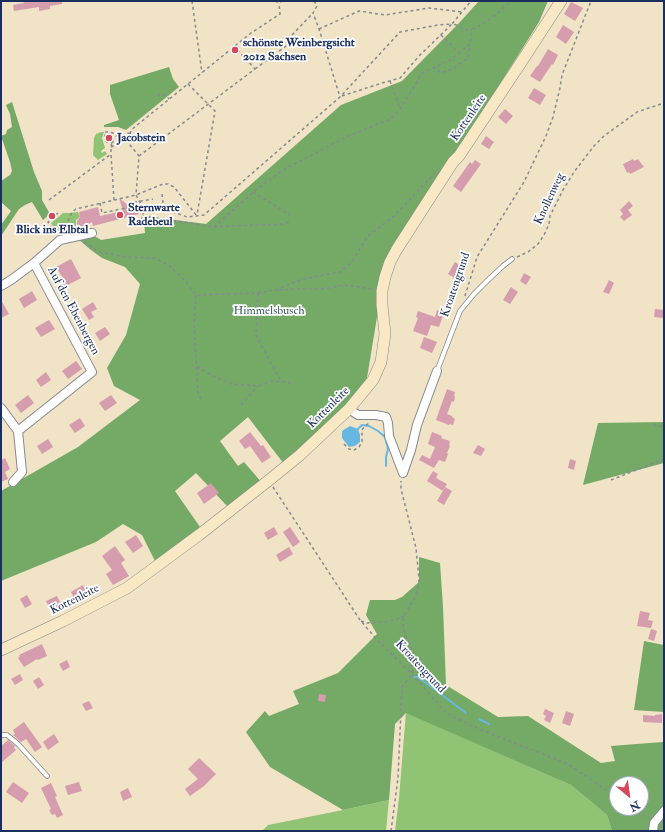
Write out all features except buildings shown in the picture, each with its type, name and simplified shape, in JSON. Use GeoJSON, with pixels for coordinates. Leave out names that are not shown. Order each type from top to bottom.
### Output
{"type":"FeatureCollection","features":[{"type":"Feature","properties":{"kind":"street","name":"Kottenleite"},"geometry":{"type":"LineString","coordinates":[[1,650],[127,588],[199,535],[268,481],[350,409],[373,380],[381,362],[385,334],[382,291],[390,262],[453,162],[459,156],[561,1]]}},
{"type":"Feature","properties":{"kind":"street"},"geometry":{"type":"LineString","coordinates":[[60,240],[92,233]]}},
{"type":"Feature","properties":{"kind":"street","name":"Auf den Ebenbergen"},"geometry":{"type":"LineString","coordinates":[[1,286],[34,263],[60,240]]}},
{"type":"Feature","properties":{"kind":"street","name":"Auf den Ebenbergen"},"geometry":{"type":"LineString","coordinates":[[18,430],[92,372],[34,263]]}},
{"type":"Feature","properties":{"kind":"street","name":"Kroatengrund"},"geometry":{"type":"LineString","coordinates":[[403,473],[411,450],[417,425],[437,371]]}},
{"type":"Feature","properties":{"kind":"street"},"geometry":{"type":"LineString","coordinates":[[1,408],[18,430],[22,472],[13,482]]}},
{"type":"Feature","properties":{"kind":"street"},"geometry":{"type":"LineString","coordinates":[[350,409],[358,415],[376,415],[386,417],[389,436],[403,473]]}},
{"type":"Feature","properties":{"kind":"street"},"geometry":{"type":"LineString","coordinates":[[395,453],[411,450]]}},
{"type":"Feature","properties":{"kind":"street"},"geometry":{"type":"LineString","coordinates":[[654,827],[664,811]]}},
{"type":"Feature","properties":{"kind":"lane","name":"Kroatengrund"},"geometry":{"type":"LineString","coordinates":[[437,371],[460,311],[488,280],[512,259]]}},
{"type":"Feature","properties":{"kind":"lane"},"geometry":{"type":"LineString","coordinates":[[1,735],[7,735],[18,744],[47,776]]}},
{"type":"Feature","properties":{"kind":"path"},"geometry":{"type":"LineString","coordinates":[[192,1],[202,73]]}},
{"type":"Feature","properties":{"kind":"path"},"geometry":{"type":"LineString","coordinates":[[274,1],[279,3]]}},
{"type":"Feature","properties":{"kind":"path"},"geometry":{"type":"LineString","coordinates":[[139,156],[294,40],[292,35],[313,13],[317,6],[314,1]]}},
{"type":"Feature","properties":{"kind":"path"},"geometry":{"type":"LineString","coordinates":[[340,97],[400,78],[419,56],[452,24],[471,1]]}},
{"type":"Feature","properties":{"kind":"path"},"geometry":{"type":"LineString","coordinates":[[143,208],[162,209],[187,217],[204,215],[340,97],[400,32],[452,24],[467,30],[472,30],[492,18],[513,1]]}},
{"type":"Feature","properties":{"kind":"path","name":"Kroatengrund"},"geometry":{"type":"LineString","coordinates":[[464,298],[477,257],[524,182],[546,136],[553,117],[562,74],[591,1]]}},
{"type":"Feature","properties":{"kind":"path"},"geometry":{"type":"LineString","coordinates":[[111,147],[126,140],[130,135],[131,130],[234,46],[280,14],[279,3]]}},
{"type":"Feature","properties":{"kind":"path"},"geometry":{"type":"LineString","coordinates":[[319,29],[359,12],[385,15],[429,8],[462,12]]}},
{"type":"Feature","properties":{"kind":"path"},"geometry":{"type":"LineString","coordinates":[[313,13],[340,97]]}},
{"type":"Feature","properties":{"kind":"path"},"geometry":{"type":"LineString","coordinates":[[433,67],[441,73],[452,70],[468,58],[472,30]]}},
{"type":"Feature","properties":{"kind":"path"},"geometry":{"type":"LineString","coordinates":[[441,35],[459,52]]}},
{"type":"Feature","properties":{"kind":"path"},"geometry":{"type":"LineString","coordinates":[[214,226],[253,192],[283,170],[344,138],[392,119],[400,109],[422,73],[450,60],[470,44]]}},
{"type":"Feature","properties":{"kind":"path"},"geometry":{"type":"LineString","coordinates":[[234,46],[255,69]]}},
{"type":"Feature","properties":{"kind":"path"},"geometry":{"type":"LineString","coordinates":[[390,80],[400,109]]}},
{"type":"Feature","properties":{"kind":"path"},"geometry":{"type":"LineString","coordinates":[[188,84],[215,111],[197,216]]}},
{"type":"Feature","properties":{"kind":"path"},"geometry":{"type":"LineString","coordinates":[[158,95],[166,95],[169,99]]}},
{"type":"Feature","properties":{"kind":"path","name":"Knollenweg"},"geometry":{"type":"LineString","coordinates":[[512,259],[528,252],[538,244],[544,235],[549,224],[550,216],[570,178],[594,146],[604,136],[633,115],[664,103]]}},
{"type":"Feature","properties":{"kind":"path"},"geometry":{"type":"LineString","coordinates":[[105,132],[109,132],[116,136],[130,133]]}},
{"type":"Feature","properties":{"kind":"path"},"geometry":{"type":"LineString","coordinates":[[114,200],[111,154],[111,147],[112,142],[113,138],[112,135],[106,135],[105,139],[107,142],[112,142],[120,142]]}},
{"type":"Feature","properties":{"kind":"path"},"geometry":{"type":"LineString","coordinates":[[126,140],[139,156],[136,195],[143,208],[143,216],[135,224]]}},
{"type":"Feature","properties":{"kind":"path"},"geometry":{"type":"LineString","coordinates":[[49,200],[111,154]]}},
{"type":"Feature","properties":{"kind":"path"},"geometry":{"type":"LineString","coordinates":[[276,290],[313,277],[340,272],[351,263],[368,236],[394,216],[438,170]]}},
{"type":"Feature","properties":{"kind":"path"},"geometry":{"type":"LineString","coordinates":[[60,240],[72,212],[76,209],[136,195],[163,184],[168,184],[174,187],[197,216]]}},
{"type":"Feature","properties":{"kind":"path"},"geometry":{"type":"LineString","coordinates":[[253,192],[290,215]]}},
{"type":"Feature","properties":{"kind":"path"},"geometry":{"type":"LineString","coordinates":[[162,194],[162,209]]}},
{"type":"Feature","properties":{"kind":"path"},"geometry":{"type":"LineString","coordinates":[[100,203],[102,213],[131,207],[130,203],[153,199]]}},
{"type":"Feature","properties":{"kind":"path"},"geometry":{"type":"LineString","coordinates":[[59,212],[48,222],[60,240]]}},
{"type":"Feature","properties":{"kind":"path"},"geometry":{"type":"LineString","coordinates":[[143,216],[214,226],[277,225],[290,222]]}},
{"type":"Feature","properties":{"kind":"path"},"geometry":{"type":"LineString","coordinates":[[76,237],[99,252],[127,257],[155,258],[171,266],[187,283],[196,295],[194,325],[198,394],[201,399]]}},
{"type":"Feature","properties":{"kind":"path"},"geometry":{"type":"LineString","coordinates":[[196,295],[258,293],[296,289],[323,289],[346,285],[382,291]]}},
{"type":"Feature","properties":{"kind":"path"},"geometry":{"type":"LineString","coordinates":[[258,293],[256,336],[281,381]]}},
{"type":"Feature","properties":{"kind":"path"},"geometry":{"type":"LineString","coordinates":[[197,367],[232,384],[258,386],[272,381],[294,383]]}},
{"type":"Feature","properties":{"kind":"path"},"geometry":{"type":"LineString","coordinates":[[241,405],[258,386]]}},
{"type":"Feature","properties":{"kind":"path"},"geometry":{"type":"LineString","coordinates":[[653,425],[664,426]]}},
{"type":"Feature","properties":{"kind":"path"},"geometry":{"type":"LineString","coordinates":[[344,444],[349,449],[354,450],[359,447],[362,442],[362,430],[366,426]]}},
{"type":"Feature","properties":{"kind":"path"},"geometry":{"type":"LineString","coordinates":[[611,480],[664,459]]}},
{"type":"Feature","properties":{"kind":"path"},"geometry":{"type":"LineString","coordinates":[[391,831],[398,778],[402,687],[412,674],[413,652],[404,635],[404,616],[414,599],[418,588],[419,579],[416,548],[400,489],[400,482],[403,473]]}},
{"type":"Feature","properties":{"kind":"path","name":"Kroatengrund"},"geometry":{"type":"LineString","coordinates":[[268,481],[360,620],[379,642],[412,674],[446,713],[479,729],[568,764],[609,792]]}},
{"type":"Feature","properties":{"kind":"path"},"geometry":{"type":"LineString","coordinates":[[360,620],[367,623],[384,622],[395,620],[404,616]]}},
{"type":"Feature","properties":{"kind":"path"},"geometry":{"type":"LineString","coordinates":[[642,816],[654,827]]}},
{"type":"Feature","properties":{"kind":"green space","name":"Himmelsbusch"},"geometry":{"type":"Polygon","coordinates":[[[479,1],[548,1],[539,22],[447,168],[388,257],[378,283],[377,317],[366,384],[310,445],[284,464],[248,417],[220,441],[238,466],[244,462],[263,484],[228,507],[196,473],[175,491],[200,527],[155,561],[142,535],[123,524],[96,542],[1,581],[1,491],[78,447],[140,400],[114,386],[107,368],[126,335],[140,284],[125,267],[102,258],[78,239],[96,237],[101,240],[145,233],[145,216],[206,224],[341,105],[402,81],[479,1]]]}},
{"type":"Feature","properties":{"kind":"green space"},"geometry":{"type":"Polygon","coordinates":[[[169,67],[173,79],[179,87],[126,130],[118,127],[104,127],[104,125],[119,120],[110,94],[110,85],[169,67]]]}},
{"type":"Feature","properties":{"kind":"green space"},"geometry":{"type":"Polygon","coordinates":[[[12,102],[34,172],[42,191],[42,200],[50,214],[43,220],[32,202],[25,205],[19,209],[1,236],[1,225],[11,211],[1,202],[1,181],[10,175],[12,171],[1,136],[6,134],[7,130],[12,127],[10,114],[6,105],[12,102]]]}},
{"type":"Feature","properties":{"kind":"green space"},"geometry":{"type":"Polygon","coordinates":[[[104,132],[102,138],[105,148],[101,151],[102,153],[105,151],[107,154],[98,160],[93,155],[94,138],[96,134],[104,132]]]}},
{"type":"Feature","properties":{"kind":"green space"},"geometry":{"type":"Polygon","coordinates":[[[78,212],[80,217],[76,220],[76,226],[81,232],[60,237],[51,223],[63,213],[78,212]]]}},
{"type":"Feature","properties":{"kind":"green space"},"geometry":{"type":"Polygon","coordinates":[[[664,422],[664,463],[583,485],[598,423],[664,422]]]}},
{"type":"Feature","properties":{"kind":"green space"},"geometry":{"type":"Polygon","coordinates":[[[419,557],[440,563],[446,685],[498,717],[528,716],[601,763],[615,761],[611,746],[663,742],[664,739],[664,831],[612,831],[607,815],[571,785],[406,713],[395,724],[389,800],[343,810],[270,767],[246,732],[265,711],[269,716],[299,704],[293,691],[338,673],[377,634],[366,615],[370,600],[395,600],[402,597],[419,582],[419,557]]]}},
{"type":"Feature","properties":{"kind":"green space"},"geometry":{"type":"Polygon","coordinates":[[[644,641],[664,645],[664,712],[634,710],[644,641]]]}},
{"type":"Feature","properties":{"kind":"green space"},"geometry":{"type":"Polygon","coordinates":[[[406,712],[571,785],[607,815],[612,831],[395,831],[406,712]]]}},
{"type":"Feature","properties":{"kind":"green space"},"geometry":{"type":"Polygon","coordinates":[[[389,800],[386,831],[262,831],[268,825],[389,800]]]}},
{"type":"Feature","properties":{"kind":"water"},"geometry":{"type":"Polygon","coordinates":[[[350,426],[358,429],[360,442],[355,446],[349,447],[342,438],[342,431],[350,426]]]}},
{"type":"Feature","properties":{"kind":"waterway"},"geometry":{"type":"LineString","coordinates":[[358,429],[362,425],[369,426],[385,437],[388,449],[386,466]]}},
{"type":"Feature","properties":{"kind":"waterway"},"geometry":{"type":"LineString","coordinates":[[414,677],[418,677],[466,713]]}},
{"type":"Feature","properties":{"kind":"waterway"},"geometry":{"type":"LineString","coordinates":[[479,719],[489,724]]}},
{"type":"Feature","properties":{"kind":"place","name":"schönste Weinbergsicht 2012 Sachsen"},"geometry":{"type":"Point","coordinates":[235,50]}},
{"type":"Feature","properties":{"kind":"place","name":"Jacobstein"},"geometry":{"type":"Point","coordinates":[109,138]}},
{"type":"Feature","properties":{"kind":"place","name":"Sternwarte Radebeul"},"geometry":{"type":"Point","coordinates":[120,215]}},
{"type":"Feature","properties":{"kind":"place","name":"Blick ins Elbtal"},"geometry":{"type":"Point","coordinates":[52,216]}}]}
